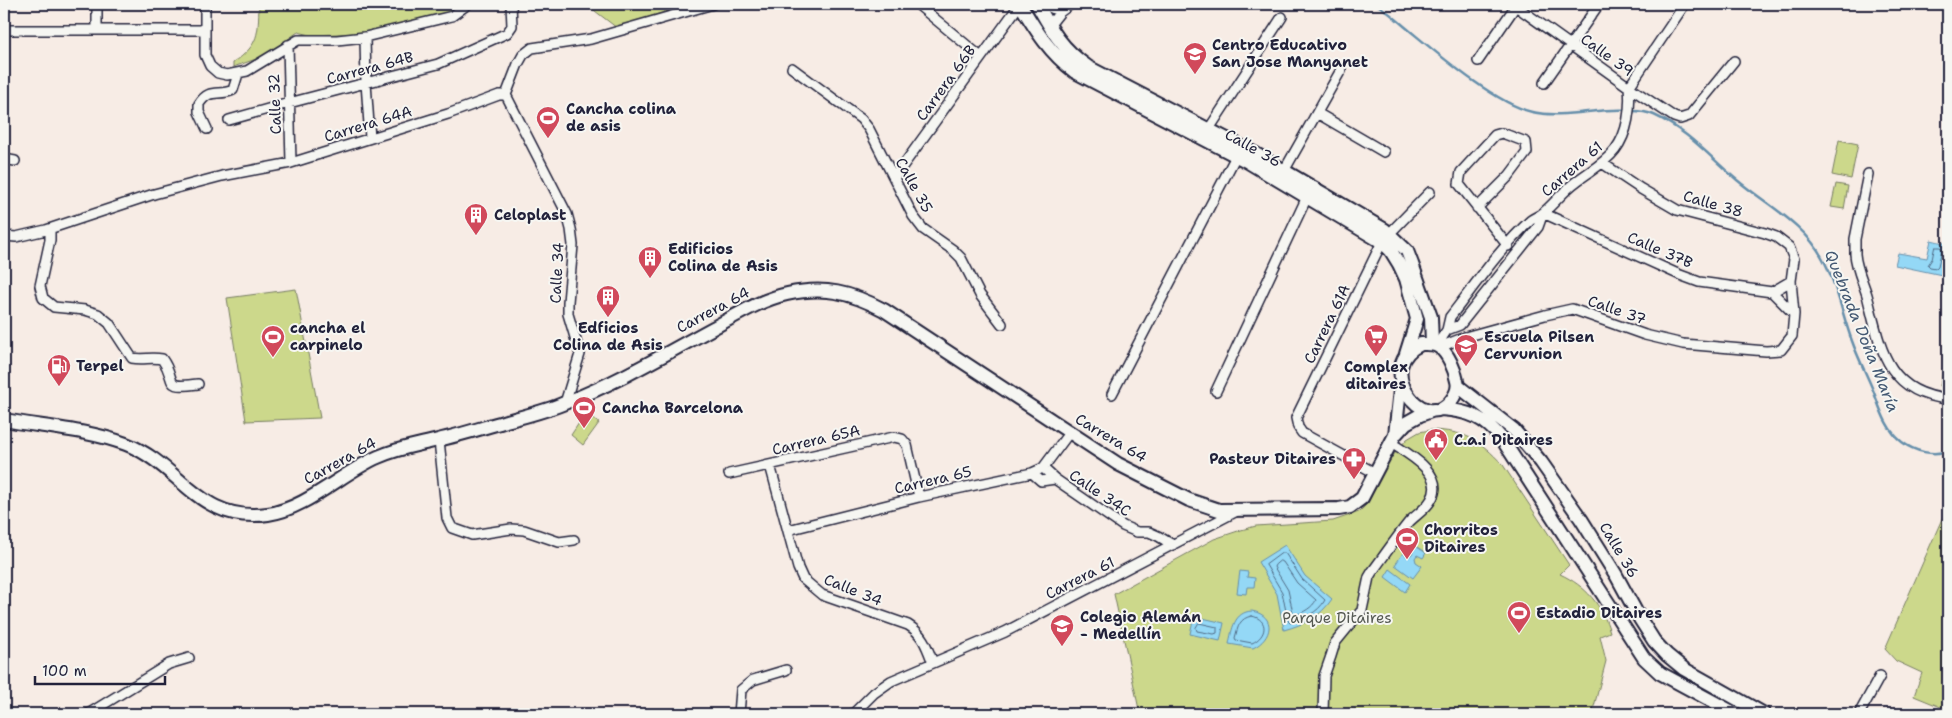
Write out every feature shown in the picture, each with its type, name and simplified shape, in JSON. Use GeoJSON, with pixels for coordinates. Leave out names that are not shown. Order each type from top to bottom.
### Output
{"type":"FeatureCollection","features":[{"type":"Feature","properties":{"kind":"main road","name":"Calle 36"},"geometry":{"type":"LineString","coordinates":[[1020,4],[1042,41],[1059,60],[1075,72],[1236,156],[1307,197],[1386,238],[1406,279],[1417,319],[1406,354]]}},
{"type":"Feature","properties":{"kind":"main road","name":"Calle 36"},"geometry":{"type":"LineString","coordinates":[[1037,4],[1065,49],[1088,67],[1284,171],[1407,251],[1431,317],[1436,346]]}},
{"type":"Feature","properties":{"kind":"main road","name":"Carrera 64"},"geometry":{"type":"LineString","coordinates":[[4,420],[105,438],[128,445],[150,457],[205,502],[235,514],[251,516],[286,510],[377,457],[405,447],[439,447],[565,403],[599,389],[770,298],[808,291],[829,290],[858,297],[884,310],[1118,464],[1188,500],[1209,508],[1237,511],[1339,510],[1350,507],[1362,498],[1393,439],[1406,422],[1420,415],[1438,410]]}},
{"type":"Feature","properties":{"kind":"main road"},"geometry":{"type":"LineString","coordinates":[[1438,410],[1454,397],[1458,386],[1452,365],[1436,346],[1421,344],[1411,348],[1402,364],[1401,379],[1407,395],[1418,404],[1438,410],[1458,410],[1471,414],[1493,428],[1522,466],[1644,658],[1660,673],[1717,709],[1736,714]]}},
{"type":"Feature","properties":{"kind":"main road","name":"Carrera 64"},"geometry":{"type":"LineString","coordinates":[[1393,439],[1401,379]]}},
{"type":"Feature","properties":{"kind":"main road","name":"Calle 36"},"geometry":{"type":"LineString","coordinates":[[1458,386],[1514,430],[1541,462],[1581,519],[1654,641],[1667,656],[1684,669],[1764,714]]}},
{"type":"Feature","properties":{"kind":"street"},"geometry":{"type":"LineString","coordinates":[[97,4],[97,30]]}},
{"type":"Feature","properties":{"kind":"street"},"geometry":{"type":"LineString","coordinates":[[205,4],[205,55],[210,66],[218,73],[227,75],[238,74],[261,63],[298,40],[365,37],[452,16],[468,4]]}},
{"type":"Feature","properties":{"kind":"street","name":"Carrera 64B"},"geometry":{"type":"LineString","coordinates":[[229,120],[438,64],[508,33],[512,26],[511,4]]}},
{"type":"Feature","properties":{"kind":"street"},"geometry":{"type":"LineString","coordinates":[[506,95],[518,64],[532,48],[592,39],[683,8],[713,4]]}},
{"type":"Feature","properties":{"kind":"street"},"geometry":{"type":"LineString","coordinates":[[917,4],[981,57]]}},
{"type":"Feature","properties":{"kind":"street","name":"Carrera 66B"},"geometry":{"type":"LineString","coordinates":[[894,178],[1020,4]]}},
{"type":"Feature","properties":{"kind":"street"},"geometry":{"type":"LineString","coordinates":[[1043,4],[1060,12]]}},
{"type":"Feature","properties":{"kind":"street"},"geometry":{"type":"LineString","coordinates":[[1049,26],[1060,12],[1071,4]]}},
{"type":"Feature","properties":{"kind":"street"},"geometry":{"type":"LineString","coordinates":[[1478,60],[1516,4]]}},
{"type":"Feature","properties":{"kind":"street","name":"Calle 39"},"geometry":{"type":"LineString","coordinates":[[1516,4],[1629,87],[1674,117],[1689,116],[1734,61]]}},
{"type":"Feature","properties":{"kind":"street"},"geometry":{"type":"LineString","coordinates":[[1544,83],[1599,4]]}},
{"type":"Feature","properties":{"kind":"street"},"geometry":{"type":"LineString","coordinates":[[1629,87],[1685,4]]}},
{"type":"Feature","properties":{"kind":"street"},"geometry":{"type":"LineString","coordinates":[[1209,130],[1282,17]]}},
{"type":"Feature","properties":{"kind":"street"},"geometry":{"type":"LineString","coordinates":[[4,30],[204,30]]}},
{"type":"Feature","properties":{"kind":"street"},"geometry":{"type":"LineString","coordinates":[[365,37],[370,138]]}},
{"type":"Feature","properties":{"kind":"street","name":"Calle 32"},"geometry":{"type":"LineString","coordinates":[[288,45],[291,163]]}},
{"type":"Feature","properties":{"kind":"street","name":"Calle 35"},"geometry":{"type":"LineString","coordinates":[[792,68],[861,119],[869,129],[913,216],[923,228],[961,258],[980,295],[1002,324]]}},
{"type":"Feature","properties":{"kind":"street"},"geometry":{"type":"LineString","coordinates":[[1284,171],[1341,70]]}},
{"type":"Feature","properties":{"kind":"street"},"geometry":{"type":"LineString","coordinates":[[207,129],[199,112],[199,104],[206,95],[233,90],[238,74]]}},
{"type":"Feature","properties":{"kind":"street","name":"Carrera 61"},"geometry":{"type":"LineString","coordinates":[[1436,346],[1447,330],[1450,317],[1530,221],[1543,213],[1561,193],[1602,163],[1614,150],[1621,140],[1626,126],[1630,100],[1629,87]]}},
{"type":"Feature","properties":{"kind":"street","name":"Carrera 64A"},"geometry":{"type":"LineString","coordinates":[[4,236],[16,237],[50,229],[154,194],[222,176],[291,163],[448,114],[499,95],[506,95]]}},
{"type":"Feature","properties":{"kind":"street","name":"Calle 34"},"geometry":{"type":"LineString","coordinates":[[506,95],[567,214],[572,229],[573,244],[568,314],[580,354],[565,403]]}},
{"type":"Feature","properties":{"kind":"street"},"geometry":{"type":"LineString","coordinates":[[1317,114],[1384,152]]}},
{"type":"Feature","properties":{"kind":"street"},"geometry":{"type":"LineString","coordinates":[[1477,208],[1514,170],[1527,152],[1526,142],[1502,133],[1495,135],[1461,172],[1459,184],[1477,208],[1508,246]]}},
{"type":"Feature","properties":{"kind":"street"},"geometry":{"type":"LineString","coordinates":[[1112,394],[1236,156]]}},
{"type":"Feature","properties":{"kind":"street"},"geometry":{"type":"LineString","coordinates":[[4,159],[15,161]]}},
{"type":"Feature","properties":{"kind":"street","name":"Calle 38"},"geometry":{"type":"LineString","coordinates":[[1602,163],[1677,210],[1776,237],[1789,247],[1794,259],[1791,281],[1794,314],[1792,336],[1786,345]]}},
{"type":"Feature","properties":{"kind":"street"},"geometry":{"type":"LineString","coordinates":[[1868,174],[1855,239],[1855,254],[1882,352],[1892,369],[1905,384],[1925,393],[1948,399]]}},
{"type":"Feature","properties":{"kind":"street","name":"Carrera 61A"},"geometry":{"type":"LineString","coordinates":[[1375,473],[1302,433],[1296,418],[1386,238],[1430,192]]}},
{"type":"Feature","properties":{"kind":"street"},"geometry":{"type":"LineString","coordinates":[[1216,391],[1307,197]]}},
{"type":"Feature","properties":{"kind":"street","name":"Carrera 61"},"geometry":{"type":"LineString","coordinates":[[1447,330],[1460,325],[1538,227],[1543,213]]}},
{"type":"Feature","properties":{"kind":"street","name":"Calle 37B"},"geometry":{"type":"LineString","coordinates":[[1543,213],[1699,282],[1772,292]]}},
{"type":"Feature","properties":{"kind":"street"},"geometry":{"type":"LineString","coordinates":[[50,229],[50,240],[40,286],[43,298],[54,307],[85,310],[98,314],[110,323],[132,358],[139,360],[162,359],[166,364],[170,381],[175,385],[198,384]]}},
{"type":"Feature","properties":{"kind":"street"},"geometry":{"type":"LineString","coordinates":[[1791,281],[1772,292],[1794,314]]}},
{"type":"Feature","properties":{"kind":"street","name":"Calle 37"},"geometry":{"type":"LineString","coordinates":[[1436,346],[1545,315],[1572,310],[1645,335],[1683,344],[1766,351],[1781,350],[1786,345]]}},
{"type":"Feature","properties":{"kind":"street","name":"Carrera 65"},"geometry":{"type":"LineString","coordinates":[[788,530],[918,497],[1032,473],[1043,468],[1069,433]]}},
{"type":"Feature","properties":{"kind":"street","name":"Carrera 65A"},"geometry":{"type":"LineString","coordinates":[[729,474],[894,437],[902,439],[907,445],[918,497]]}},
{"type":"Feature","properties":{"kind":"street"},"geometry":{"type":"LineString","coordinates":[[1323,714],[1324,676],[1335,643],[1362,610],[1372,572],[1408,524],[1431,500],[1434,492],[1434,484],[1430,472],[1393,439]]}},
{"type":"Feature","properties":{"kind":"street"},"geometry":{"type":"LineString","coordinates":[[439,447],[447,518],[452,528],[472,535],[524,530],[560,542],[574,540]]}},
{"type":"Feature","properties":{"kind":"street","name":"Calle 34"},"geometry":{"type":"LineString","coordinates":[[770,465],[798,568],[803,579],[822,595],[915,629],[922,636],[934,663]]}},
{"type":"Feature","properties":{"kind":"street","name":"Calle 34C"},"geometry":{"type":"LineString","coordinates":[[1043,468],[1055,479],[1123,526],[1136,532],[1150,532],[1173,545]]}},
{"type":"Feature","properties":{"kind":"street"},"geometry":{"type":"LineString","coordinates":[[1032,473],[1041,481],[1055,479]]}},
{"type":"Feature","properties":{"kind":"street","name":"Carrera 61"},"geometry":{"type":"LineString","coordinates":[[853,714],[874,693],[891,681],[1005,632],[1237,511]]}},
{"type":"Feature","properties":{"kind":"street"},"geometry":{"type":"LineString","coordinates":[[88,714],[169,664],[190,658]]}},
{"type":"Feature","properties":{"kind":"street"},"geometry":{"type":"LineString","coordinates":[[740,712],[741,690],[753,680],[786,670]]}},
{"type":"Feature","properties":{"kind":"street"},"geometry":{"type":"LineString","coordinates":[[1859,714],[1880,676]]}},
{"type":"Feature","properties":{"kind":"green space"},"geometry":{"type":"Polygon","coordinates":[[[259,4],[367,4],[386,10],[400,4],[464,4],[453,14],[365,33],[311,35],[298,32],[262,57],[233,67],[233,63],[248,50],[256,38],[259,4]]]}},
{"type":"Feature","properties":{"kind":"green space"},"geometry":{"type":"Polygon","coordinates":[[[586,4],[675,4],[670,10],[617,28],[586,4]]]}},
{"type":"Feature","properties":{"kind":"green space"},"geometry":{"type":"Polygon","coordinates":[[[1839,140],[1858,144],[1851,179],[1832,175],[1839,140]]]}},
{"type":"Feature","properties":{"kind":"green space"},"geometry":{"type":"Polygon","coordinates":[[[1836,184],[1848,186],[1844,209],[1831,207],[1836,184]]]}},
{"type":"Feature","properties":{"kind":"green space","name":"cancha el carpinelo"},"geometry":{"type":"Polygon","coordinates":[[[296,289],[320,418],[246,421],[227,298],[296,289]]]}},
{"type":"Feature","properties":{"kind":"green space"},"geometry":{"type":"Polygon","coordinates":[[[1948,343],[1948,387],[1940,386],[1948,343]]]}},
{"type":"Feature","properties":{"kind":"green space","name":"Cancha Barcelona"},"geometry":{"type":"Polygon","coordinates":[[[585,414],[599,423],[583,445],[571,435],[585,414]]]}},
{"type":"Feature","properties":{"kind":"green space","name":"Parque Ditaires"},"geometry":{"type":"Polygon","coordinates":[[[1430,430],[1453,432],[1471,438],[1503,465],[1569,565],[1560,574],[1578,584],[1598,605],[1610,632],[1600,636],[1606,661],[1592,714],[1140,714],[1114,594],[1214,539],[1256,526],[1333,521],[1359,512],[1368,503],[1387,463],[1407,439],[1419,432],[1430,430]]]}},
{"type":"Feature","properties":{"kind":"green space"},"geometry":{"type":"Polygon","coordinates":[[[1948,505],[1948,710],[1914,696],[1922,673],[1896,661],[1885,649],[1948,505]]]}},
{"type":"Feature","properties":{"kind":"water"},"geometry":{"type":"Polygon","coordinates":[[[1931,240],[1948,244],[1942,275],[1895,265],[1898,253],[1927,258],[1931,240]]]}},
{"type":"Feature","properties":{"kind":"water","name":"Chorritos Ditaires"},"geometry":{"type":"Polygon","coordinates":[[[1411,543],[1426,553],[1423,558],[1417,555],[1415,558],[1416,562],[1422,566],[1413,578],[1395,565],[1403,553],[1407,556],[1411,555],[1413,552],[1408,548],[1411,543]]]}},
{"type":"Feature","properties":{"kind":"water"},"geometry":{"type":"Polygon","coordinates":[[[1285,545],[1305,576],[1332,599],[1322,611],[1311,619],[1284,630],[1277,594],[1258,562],[1285,545]]]}},
{"type":"Feature","properties":{"kind":"water","name":"Chorritos Ditaires"},"geometry":{"type":"Polygon","coordinates":[[[1390,569],[1410,584],[1405,592],[1385,577],[1390,569]]]}},
{"type":"Feature","properties":{"kind":"water"},"geometry":{"type":"Polygon","coordinates":[[[1240,571],[1248,572],[1247,577],[1255,578],[1254,587],[1247,587],[1246,594],[1237,593],[1240,571]]]}},
{"type":"Feature","properties":{"kind":"water"},"geometry":{"type":"Polygon","coordinates":[[[1252,611],[1265,618],[1269,628],[1268,634],[1253,648],[1229,644],[1235,622],[1241,614],[1252,611]]]}},
{"type":"Feature","properties":{"kind":"water"},"geometry":{"type":"Polygon","coordinates":[[[1194,616],[1224,623],[1220,641],[1190,634],[1194,616]]]}},
{"type":"Feature","properties":{"kind":"waterway","name":"Quebrada Doña María"},"geometry":{"type":"LineString","coordinates":[[1376,4],[1468,77],[1485,89],[1518,107],[1544,114],[1627,110]]}},
{"type":"Feature","properties":{"kind":"waterway","name":"Quebrada Doña María"},"geometry":{"type":"LineString","coordinates":[[1632,111],[1651,114],[1677,128],[1698,144],[1737,180],[1796,225],[1806,235],[1828,269],[1854,347],[1884,418],[1892,431],[1902,442],[1918,451],[1930,453],[1948,451]]}},
{"type":"Feature","properties":{"kind":"place","name":"Centro Educativo San Jose Manyanet"},"geometry":{"type":"Point","coordinates":[1195,75]}},
{"type":"Feature","properties":{"kind":"place","name":"Cancha colina de asis"},"geometry":{"type":"Point","coordinates":[548,139]}},
{"type":"Feature","properties":{"kind":"place","name":"Celoplast"},"geometry":{"type":"Point","coordinates":[476,236]}},
{"type":"Feature","properties":{"kind":"place","name":"Edificios Colina de Asis"},"geometry":{"type":"Point","coordinates":[650,279]}},
{"type":"Feature","properties":{"kind":"place","name":"Edficios Colina de Asis"},"geometry":{"type":"Point","coordinates":[608,318]}},
{"type":"Feature","properties":{"kind":"place","name":"Complex ditaires"},"geometry":{"type":"Point","coordinates":[1376,357]}},
{"type":"Feature","properties":{"kind":"place","name":"cancha el carpinelo"},"geometry":{"type":"Point","coordinates":[273,358]}},
{"type":"Feature","properties":{"kind":"place","name":"Escuela Pilsen Cervunion"},"geometry":{"type":"Point","coordinates":[1466,367]}},
{"type":"Feature","properties":{"kind":"place","name":"Terpel"},"geometry":{"type":"Point","coordinates":[59,387]}},
{"type":"Feature","properties":{"kind":"place","name":"Cancha Barcelona"},"geometry":{"type":"Point","coordinates":[584,429]}},
{"type":"Feature","properties":{"kind":"place","name":"C.a.i Ditaires"},"geometry":{"type":"Point","coordinates":[1436,461]}},
{"type":"Feature","properties":{"kind":"place","name":"Pasteur Ditaires"},"geometry":{"type":"Point","coordinates":[1354,480]}},
{"type":"Feature","properties":{"kind":"place","name":"Chorritos Ditaires"},"geometry":{"type":"Point","coordinates":[1407,560]}},
{"type":"Feature","properties":{"kind":"place","name":"Estadio Ditaires"},"geometry":{"type":"Point","coordinates":[1519,634]}},
{"type":"Feature","properties":{"kind":"place","name":"Colegio Alemán - Medellín"},"geometry":{"type":"Point","coordinates":[1062,647]}}]}
